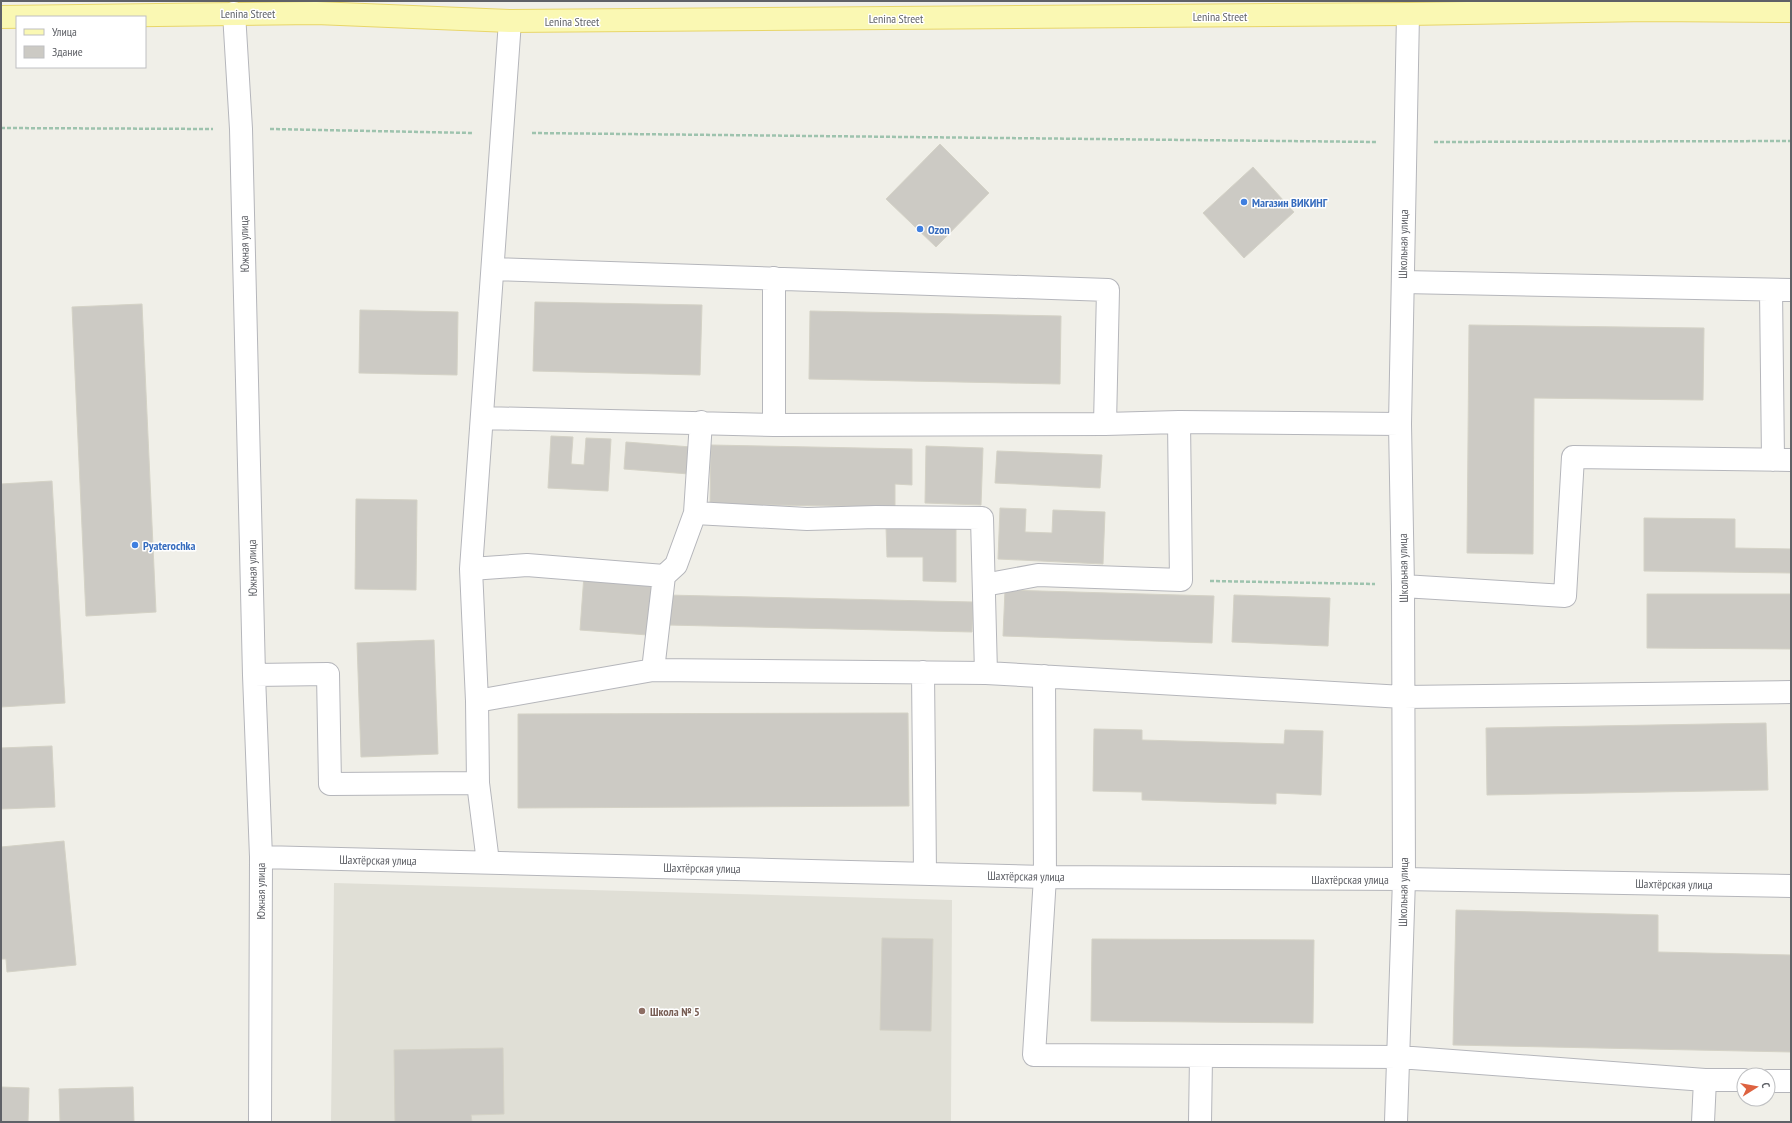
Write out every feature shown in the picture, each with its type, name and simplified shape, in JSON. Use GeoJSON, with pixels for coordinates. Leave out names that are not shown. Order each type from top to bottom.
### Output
{"type":"FeatureCollection","features":[{"type":"Feature","properties":{"kind":"main road","name":"Lenina Street"},"geometry":{"type":"LineString","coordinates":[[20,16],[171,8],[234,13],[316,7],[510,21],[1408,14],[1649,5],[1791,11]]}},
{"type":"Feature","properties":{"kind":"main road","name":"Lenina Street"},"geometry":{"type":"LineString","coordinates":[[1,17],[16,16]]}},
{"type":"Feature","properties":{"kind":"street","name":"Южная улица"},"geometry":{"type":"LineString","coordinates":[[234,13],[242,129],[254,675],[260,857],[260,1122]]}},
{"type":"Feature","properties":{"kind":"street","name":"Школьная улица"},"geometry":{"type":"LineString","coordinates":[[1396,1122],[1404,879],[1403,586],[1400,424],[1408,14]]}},
{"type":"Feature","properties":{"kind":"street"},"geometry":{"type":"LineString","coordinates":[[488,862],[478,783],[477,701],[471,569],[483,418],[510,21]]}},
{"type":"Feature","properties":{"kind":"street"},"geometry":{"type":"LineString","coordinates":[[493,269],[1108,290],[1105,424]]}},
{"type":"Feature","properties":{"kind":"street"},"geometry":{"type":"LineString","coordinates":[[774,278],[774,425]]}},
{"type":"Feature","properties":{"kind":"street"},"geometry":{"type":"LineString","coordinates":[[1402,282],[1781,290],[1782,460],[1573,457],[1565,596],[1403,586]]}},
{"type":"Feature","properties":{"kind":"street"},"geometry":{"type":"LineString","coordinates":[[483,418],[701,422],[774,425],[1105,424],[1179,422],[1400,424]]}},
{"type":"Feature","properties":{"kind":"street"},"geometry":{"type":"LineString","coordinates":[[652,670],[664,576],[676,565],[695,513],[701,422]]}},
{"type":"Feature","properties":{"kind":"street"},"geometry":{"type":"LineString","coordinates":[[984,584],[1038,575],[1181,580],[1179,422]]}},
{"type":"Feature","properties":{"kind":"street"},"geometry":{"type":"LineString","coordinates":[[695,513],[807,519],[876,517],[982,518],[986,673]]}},
{"type":"Feature","properties":{"kind":"street"},"geometry":{"type":"LineString","coordinates":[[471,569],[527,565],[664,576]]}},
{"type":"Feature","properties":{"kind":"street"},"geometry":{"type":"LineString","coordinates":[[477,701],[652,670],[986,673],[1403,697],[1791,692]]}},
{"type":"Feature","properties":{"kind":"street"},"geometry":{"type":"LineString","coordinates":[[923,672],[925,874]]}},
{"type":"Feature","properties":{"kind":"street"},"geometry":{"type":"LineString","coordinates":[[254,675],[328,674],[330,784],[478,783]]}},
{"type":"Feature","properties":{"kind":"street"},"geometry":{"type":"LineString","coordinates":[[1044,676],[1045,876],[1034,1055],[1399,1058],[1705,1080],[1736,1080]]}},
{"type":"Feature","properties":{"kind":"street","name":"Шахтёрская улица"},"geometry":{"type":"LineString","coordinates":[[260,857],[925,874],[1404,879],[1791,886]]}},
{"type":"Feature","properties":{"kind":"street"},"geometry":{"type":"LineString","coordinates":[[1200,1122],[1201,1057]]}},
{"type":"Feature","properties":{"kind":"street"},"geometry":{"type":"LineString","coordinates":[[1703,1122],[1705,1080]]}},
{"type":"Feature","properties":{"kind":"street"},"geometry":{"type":"LineString","coordinates":[[1776,1080],[1791,1081]]}},
{"type":"Feature","properties":{"kind":"path"},"geometry":{"type":"LineString","coordinates":[[1,128],[242,129],[1405,142],[1791,141]]}},
{"type":"Feature","properties":{"kind":"path"},"geometry":{"type":"LineString","coordinates":[[1181,580],[1403,586]]}},
{"type":"Feature","properties":{"kind":"shaded area","name":"Школа № 5"},"geometry":{"type":"Polygon","coordinates":[[[334,883],[952,900],[951,1122],[331,1122],[334,883]]]}},
{"type":"Feature","properties":{"kind":"building"},"geometry":{"type":"Polygon","coordinates":[[[940,144],[989,193],[936,247],[886,199],[940,144]]]}},
{"type":"Feature","properties":{"kind":"building"},"geometry":{"type":"Polygon","coordinates":[[[1253,167],[1294,212],[1244,258],[1203,213],[1253,167]]]}},
{"type":"Feature","properties":{"kind":"building"},"geometry":{"type":"Polygon","coordinates":[[[535,302],[702,305],[700,375],[533,371],[535,302]]]}},
{"type":"Feature","properties":{"kind":"building"},"geometry":{"type":"Polygon","coordinates":[[[142,304],[156,612],[86,616],[72,307],[142,304]]]}},
{"type":"Feature","properties":{"kind":"building"},"geometry":{"type":"Polygon","coordinates":[[[360,310],[458,312],[457,375],[359,373],[360,310]]]}},
{"type":"Feature","properties":{"kind":"building"},"geometry":{"type":"Polygon","coordinates":[[[810,311],[1061,316],[1060,384],[809,379],[810,311]]]}},
{"type":"Feature","properties":{"kind":"building"},"geometry":{"type":"Polygon","coordinates":[[[1469,325],[1704,328],[1703,400],[1534,398],[1533,554],[1467,553],[1469,325]]]}},
{"type":"Feature","properties":{"kind":"building"},"geometry":{"type":"Polygon","coordinates":[[[551,436],[573,437],[571,464],[584,465],[586,438],[611,439],[608,491],[548,488],[551,436]]]}},
{"type":"Feature","properties":{"kind":"building"},"geometry":{"type":"Polygon","coordinates":[[[626,442],[691,447],[689,474],[624,469],[626,442]]]}},
{"type":"Feature","properties":{"kind":"building"},"geometry":{"type":"Polygon","coordinates":[[[711,445],[912,449],[912,485],[895,484],[895,507],[710,504],[711,445]]]}},
{"type":"Feature","properties":{"kind":"building"},"geometry":{"type":"Polygon","coordinates":[[[926,446],[983,448],[981,505],[925,503],[926,446]]]}},
{"type":"Feature","properties":{"kind":"building"},"geometry":{"type":"Polygon","coordinates":[[[997,451],[1102,455],[1100,488],[995,483],[997,451]]]}},
{"type":"Feature","properties":{"kind":"building"},"geometry":{"type":"Polygon","coordinates":[[[52,481],[65,703],[1,707],[1,484],[52,481]]]}},
{"type":"Feature","properties":{"kind":"building"},"geometry":{"type":"Polygon","coordinates":[[[356,499],[417,500],[416,590],[355,589],[356,499]]]}},
{"type":"Feature","properties":{"kind":"building"},"geometry":{"type":"Polygon","coordinates":[[[1000,508],[1026,509],[1025,532],[1052,533],[1053,510],[1105,512],[1103,564],[998,559],[1000,508]]]}},
{"type":"Feature","properties":{"kind":"building"},"geometry":{"type":"Polygon","coordinates":[[[1644,518],[1735,519],[1735,548],[1791,549],[1791,573],[1644,571],[1644,518]]]}},
{"type":"Feature","properties":{"kind":"building"},"geometry":{"type":"Polygon","coordinates":[[[886,527],[956,528],[956,582],[923,581],[923,557],[887,557],[886,527]]]}},
{"type":"Feature","properties":{"kind":"building"},"geometry":{"type":"Polygon","coordinates":[[[584,575],[652,580],[648,635],[580,630],[584,575]]]}},
{"type":"Feature","properties":{"kind":"building"},"geometry":{"type":"Polygon","coordinates":[[[1005,590],[1214,596],[1212,643],[1003,636],[1005,590]]]}},
{"type":"Feature","properties":{"kind":"building"},"geometry":{"type":"Polygon","coordinates":[[[1647,594],[1791,594],[1791,649],[1647,648],[1647,594]]]}},
{"type":"Feature","properties":{"kind":"building"},"geometry":{"type":"Polygon","coordinates":[[[667,595],[973,602],[972,632],[667,625],[667,595]]]}},
{"type":"Feature","properties":{"kind":"building"},"geometry":{"type":"Polygon","coordinates":[[[1234,595],[1330,598],[1328,646],[1232,642],[1234,595]]]}},
{"type":"Feature","properties":{"kind":"building"},"geometry":{"type":"Polygon","coordinates":[[[434,640],[438,754],[361,757],[357,643],[434,640]]]}},
{"type":"Feature","properties":{"kind":"building"},"geometry":{"type":"Polygon","coordinates":[[[908,713],[909,806],[518,808],[518,714],[908,713]]]}},
{"type":"Feature","properties":{"kind":"building"},"geometry":{"type":"Polygon","coordinates":[[[1766,723],[1768,790],[1487,795],[1486,728],[1766,723]]]}},
{"type":"Feature","properties":{"kind":"building"},"geometry":{"type":"Polygon","coordinates":[[[1094,729],[1142,730],[1142,740],[1284,744],[1285,730],[1323,731],[1321,795],[1276,793],[1276,804],[1142,800],[1142,792],[1093,791],[1094,729]]]}},
{"type":"Feature","properties":{"kind":"building"},"geometry":{"type":"Polygon","coordinates":[[[52,746],[55,807],[1,809],[1,748],[52,746]]]}},
{"type":"Feature","properties":{"kind":"building"},"geometry":{"type":"Polygon","coordinates":[[[64,841],[76,965],[7,972],[6,959],[1,959],[1,847],[64,841]]]}},
{"type":"Feature","properties":{"kind":"building"},"geometry":{"type":"Polygon","coordinates":[[[1456,910],[1658,915],[1658,952],[1791,955],[1791,1052],[1453,1045],[1456,910]]]}},
{"type":"Feature","properties":{"kind":"building"},"geometry":{"type":"Polygon","coordinates":[[[882,938],[933,939],[931,1031],[880,1030],[882,938]]]}},
{"type":"Feature","properties":{"kind":"building"},"geometry":{"type":"Polygon","coordinates":[[[1092,939],[1314,940],[1313,1023],[1091,1021],[1092,939]]]}},
{"type":"Feature","properties":{"kind":"building"},"geometry":{"type":"Polygon","coordinates":[[[503,1048],[504,1114],[471,1115],[472,1122],[395,1122],[394,1050],[503,1048]]]}},
{"type":"Feature","properties":{"kind":"building"},"geometry":{"type":"Polygon","coordinates":[[[1,1087],[29,1088],[28,1122],[1,1122],[1,1087]]]}},
{"type":"Feature","properties":{"kind":"building"},"geometry":{"type":"Polygon","coordinates":[[[133,1087],[134,1122],[60,1122],[59,1089],[133,1087]]]}},
{"type":"Feature","properties":{"kind":"place","name":"Магазин ВИКИНГ"},"geometry":{"type":"Point","coordinates":[1244,202]}},
{"type":"Feature","properties":{"kind":"place","name":"Ozon"},"geometry":{"type":"Point","coordinates":[920,229]}},
{"type":"Feature","properties":{"kind":"place","name":"Pyaterochka"},"geometry":{"type":"Point","coordinates":[135,545]}},
{"type":"Feature","properties":{"kind":"place","name":"Школа № 5"},"geometry":{"type":"Point","coordinates":[642,1011]}}]}
